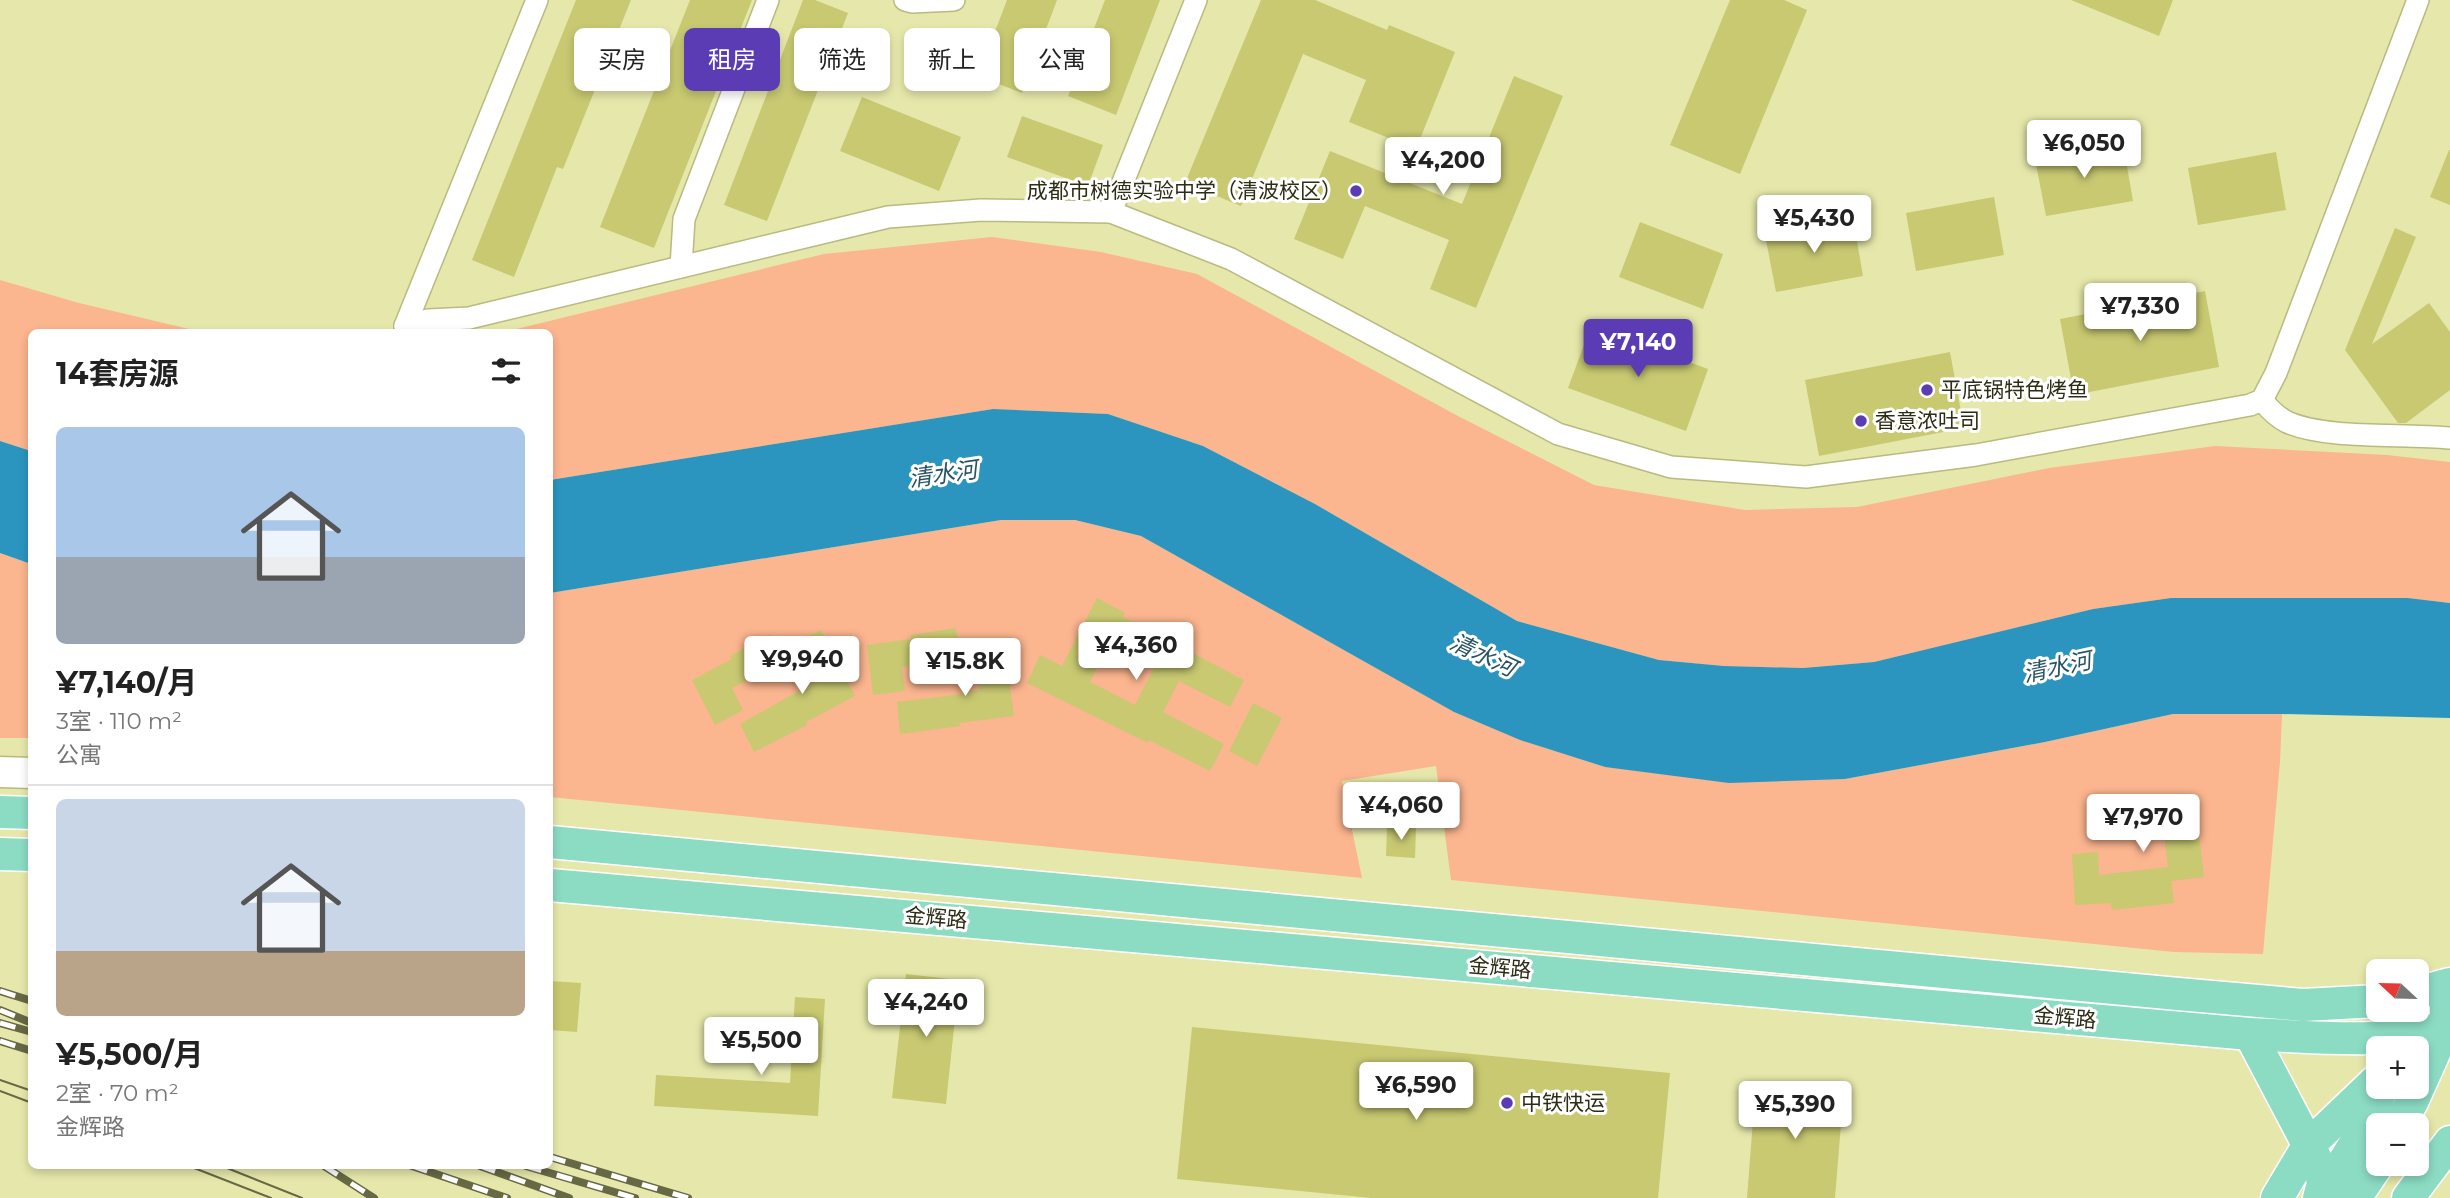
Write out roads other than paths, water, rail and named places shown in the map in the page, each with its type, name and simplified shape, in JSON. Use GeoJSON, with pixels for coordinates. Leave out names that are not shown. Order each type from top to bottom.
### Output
{"type":"FeatureCollection","features":[{"type":"Feature","properties":{"kind":"main road"},"geometry":{"type":"LineString","coordinates":[[0,772],[28,773]]}},
{"type":"Feature","properties":{"kind":"main road"},"geometry":{"type":"LineString","coordinates":[[0,812],[28,813]]}},
{"type":"Feature","properties":{"kind":"main road","name":"金辉路"},"geometry":{"type":"LineString","coordinates":[[553,842],[2192,996],[2303,1005],[2366,1002]]}},
{"type":"Feature","properties":{"kind":"main road"},"geometry":{"type":"LineString","coordinates":[[0,854],[28,855]]}},
{"type":"Feature","properties":{"kind":"main road","name":"金辉路"},"geometry":{"type":"LineString","coordinates":[[553,884],[2249,1034],[2366,1038],[2448,1024]]}},
{"type":"Feature","properties":{"kind":"main road"},"geometry":{"type":"LineString","coordinates":[[2408,1113],[2448,1024],[2438,988]]}},
{"type":"Feature","properties":{"kind":"main road"},"geometry":{"type":"LineString","coordinates":[[2249,1034],[2320,1167],[2323,1184],[2320,1198]]}},
{"type":"Feature","properties":{"kind":"main road"},"geometry":{"type":"LineString","coordinates":[[2277,1198],[2308,1146],[2366,1090]]}},
{"type":"Feature","properties":{"kind":"main road"},"geometry":{"type":"LineString","coordinates":[[2320,1198],[2360,1136],[2377,1099]]}},
{"type":"Feature","properties":{"kind":"main road"},"geometry":{"type":"LineString","coordinates":[[2408,1198],[2450,1142]]}},
{"type":"Feature","properties":{"kind":"main road"},"geometry":{"type":"LineString","coordinates":[[2355,1198],[2370,1176]]}},
{"type":"Feature","properties":{"kind":"main road"},"geometry":{"type":"LineString","coordinates":[[2389,1198],[2395,1176]]}},
{"type":"Feature","properties":{"kind":"street"},"geometry":{"type":"LineString","coordinates":[[537,0],[405,326],[428,320],[469,318],[888,217],[981,210],[1111,212],[1231,259],[1558,434],[1671,467],[1806,477],[1976,454],[2250,405],[2262,400],[2276,373],[2418,0]]}},
{"type":"Feature","properties":{"kind":"street"},"geometry":{"type":"LineString","coordinates":[[681,267],[684,219],[768,0]]}},
{"type":"Feature","properties":{"kind":"street"},"geometry":{"type":"LineString","coordinates":[[905,0],[954,0]]}},
{"type":"Feature","properties":{"kind":"street"},"geometry":{"type":"LineString","coordinates":[[1111,212],[1196,0]]}},
{"type":"Feature","properties":{"kind":"street"},"geometry":{"type":"LineString","coordinates":[[2262,400],[2269,409],[2286,421],[2324,431],[2450,438]]}},
{"type":"Feature","properties":{"kind":"water","name":"清水河"},"geometry":{"type":"Polygon","coordinates":[[[993,409],[1108,414],[1203,446],[1315,504],[1517,621],[1659,660],[1724,666],[1803,668],[1874,662],[2093,609],[2171,598],[2408,598],[2450,603],[2450,718],[2173,714],[2045,742],[1845,779],[1729,783],[1605,767],[1520,740],[1454,712],[1141,536],[1075,520],[1001,520],[553,593],[553,480],[993,409]]]}},
{"type":"Feature","properties":{"kind":"water"},"geometry":{"type":"Polygon","coordinates":[[[0,441],[28,450],[28,563],[0,553],[0,441]]]}},
{"type":"Feature","properties":{"kind":"tram line"},"geometry":{"type":"LineString","coordinates":[[0,1080],[28,1090]]}},
{"type":"Feature","properties":{"kind":"tram line"},"geometry":{"type":"LineString","coordinates":[[0,1091],[28,1102]]}},
{"type":"Feature","properties":{"kind":"tram line"},"geometry":{"type":"LineString","coordinates":[[197,1169],[271,1198]]}},
{"type":"Feature","properties":{"kind":"tram line"},"geometry":{"type":"LineString","coordinates":[[230,1169],[302,1198]]}},
{"type":"Feature","properties":{"kind":"railway"},"geometry":{"type":"LineString","coordinates":[[0,991],[28,1000]]}},
{"type":"Feature","properties":{"kind":"railway"},"geometry":{"type":"LineString","coordinates":[[0,1010],[28,1021]]}},
{"type":"Feature","properties":{"kind":"railway"},"geometry":{"type":"LineString","coordinates":[[0,1023],[28,1031]]}},
{"type":"Feature","properties":{"kind":"railway"},"geometry":{"type":"LineString","coordinates":[[0,1041],[28,1050]]}},
{"type":"Feature","properties":{"kind":"railway"},"geometry":{"type":"LineString","coordinates":[[553,1158],[688,1198]]}},
{"type":"Feature","properties":{"kind":"railway"},"geometry":{"type":"LineString","coordinates":[[329,1169],[374,1198]]}},
{"type":"Feature","properties":{"kind":"railway"},"geometry":{"type":"LineString","coordinates":[[421,1169],[507,1198]]}},
{"type":"Feature","properties":{"kind":"railway"},"geometry":{"type":"LineString","coordinates":[[488,1169],[569,1198]]}},
{"type":"Feature","properties":{"kind":"railway"},"geometry":{"type":"LineString","coordinates":[[536,1169],[635,1198]]}},
{"type":"Feature","properties":{"kind":"place","name":"成都市树德实验中学（清波校区）"},"geometry":{"type":"Point","coordinates":[1356,191]}},
{"type":"Feature","properties":{"kind":"place","name":"平底锅特色烤鱼"},"geometry":{"type":"Point","coordinates":[1927,390]}},
{"type":"Feature","properties":{"kind":"place","name":"香意浓吐司"},"geometry":{"type":"Point","coordinates":[1861,421]}},
{"type":"Feature","properties":{"kind":"place","name":"中铁快运"},"geometry":{"type":"Point","coordinates":[1507,1103]}}]}
